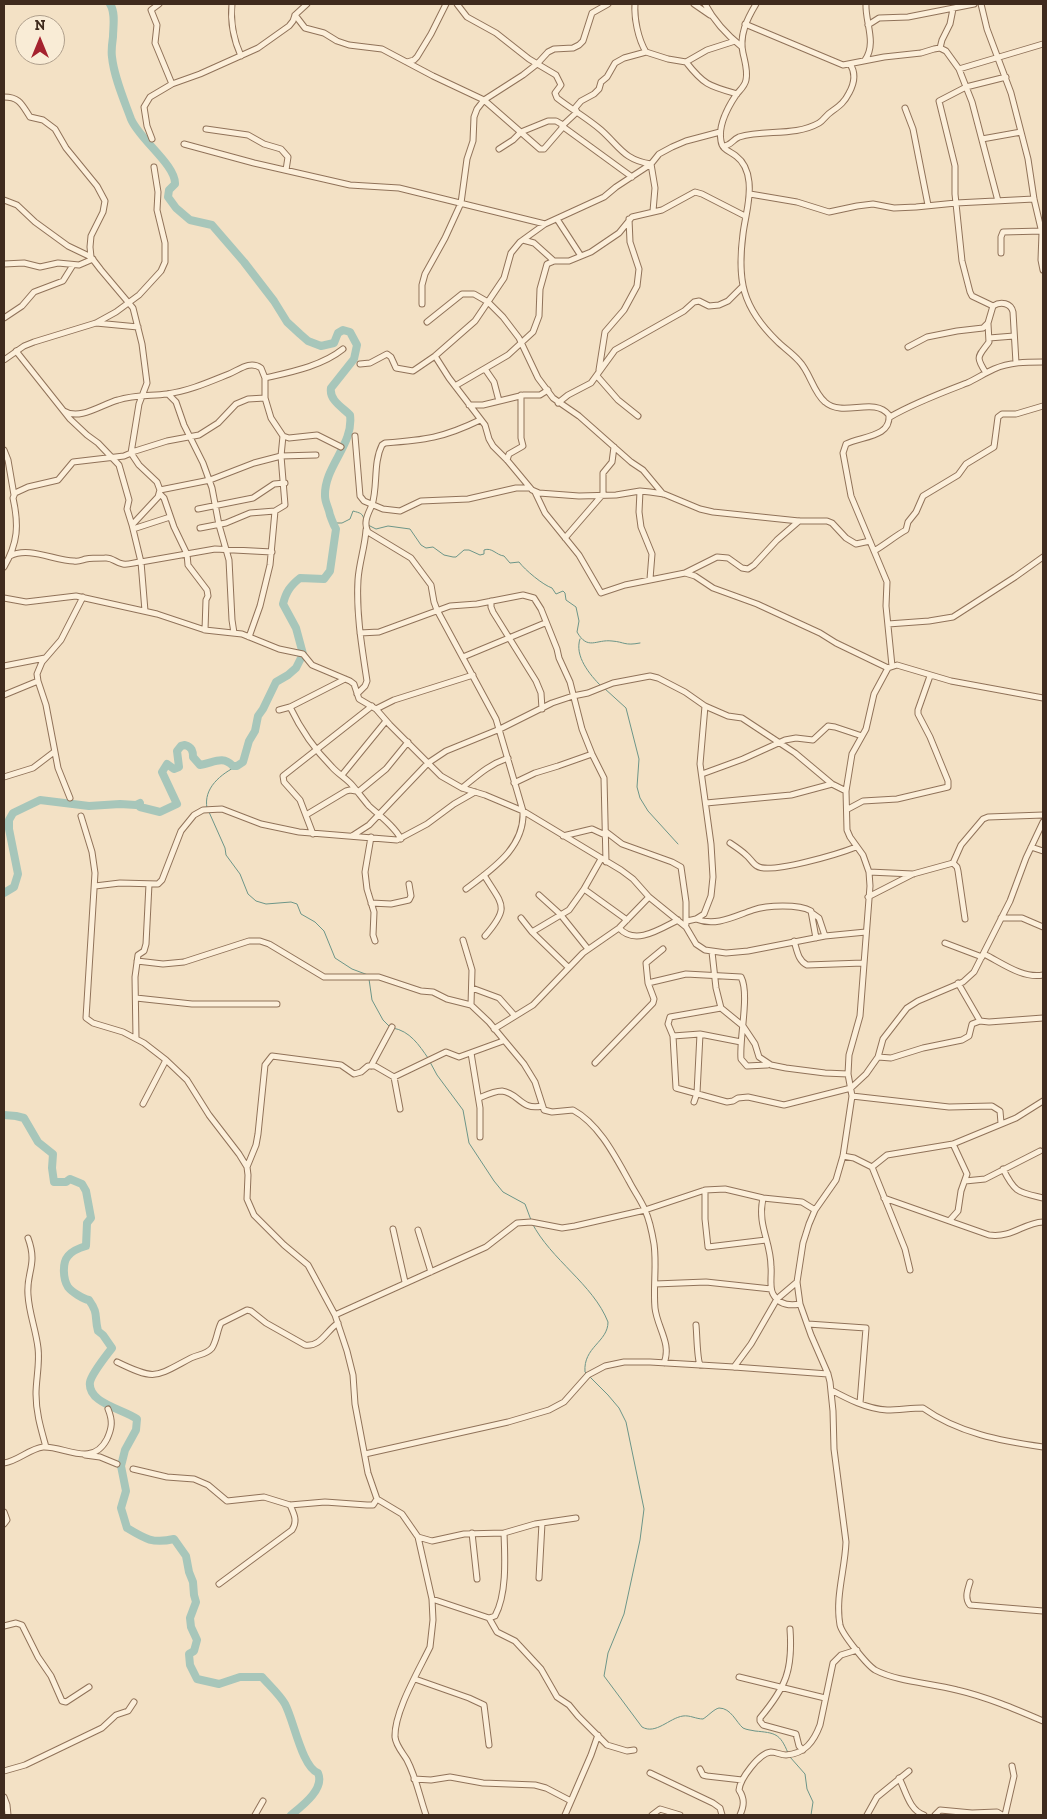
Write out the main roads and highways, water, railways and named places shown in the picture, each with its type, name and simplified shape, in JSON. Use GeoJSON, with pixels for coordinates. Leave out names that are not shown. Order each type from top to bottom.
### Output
{"type":"FeatureCollection","features":[{"type":"Feature","properties":{"kind":"waterway"},"geometry":{"type":"LineString","coordinates":[[4,893],[14,887],[18,874],[9,829],[9,820],[13,813],[40,800],[89,806],[136,805],[140,803],[140,807],[160,812],[177,804],[162,772],[167,764],[174,769],[179,767],[177,751],[181,746],[185,745],[191,748],[193,757],[200,765],[221,760],[237,766],[243,762],[249,741],[255,731],[258,716],[276,682],[296,668],[303,654],[296,628],[283,604],[286,596],[291,587],[300,578],[324,579],[330,571],[336,529],[326,501],[326,485],[344,446],[350,426],[350,415],[337,403],[331,392],[331,388],[354,359],[357,345],[350,332],[343,330],[338,333],[334,343],[321,346],[308,341],[287,322],[274,301],[244,262],[212,225],[190,220],[176,208],[168,197],[169,190],[175,184],[174,177],[164,160],[135,127],[120,88],[112,57],[114,16],[110,4]]}},
{"type":"Feature","properties":{"kind":"waterway"},"geometry":{"type":"LineString","coordinates":[[332,523],[342,523],[350,519],[353,511],[361,514],[364,520]]}},
{"type":"Feature","properties":{"kind":"waterway"},"geometry":{"type":"LineString","coordinates":[[368,525],[376,529],[388,526],[410,529],[421,545],[426,548],[433,547],[444,555],[456,557],[464,550],[480,555],[484,554],[484,550],[487,549],[504,556],[510,563],[519,562],[534,577],[552,588],[556,594],[563,591],[565,593],[566,600],[576,607],[579,621],[577,632],[585,641],[589,643],[606,641],[628,644],[640,643]]}},
{"type":"Feature","properties":{"kind":"waterway"},"geometry":{"type":"LineString","coordinates":[[580,639],[579,652],[584,665],[601,686]]}},
{"type":"Feature","properties":{"kind":"waterway"},"geometry":{"type":"LineString","coordinates":[[604,688],[626,708],[639,759],[637,787],[640,798],[648,811],[678,844]]}},
{"type":"Feature","properties":{"kind":"waterway"},"geometry":{"type":"LineString","coordinates":[[207,808],[208,794],[215,782],[237,766]]}},
{"type":"Feature","properties":{"kind":"waterway"},"geometry":{"type":"LineString","coordinates":[[209,812],[225,848],[226,855],[240,874],[248,894],[256,901],[266,904],[291,902],[297,904],[301,914],[315,922],[324,931],[335,958],[352,969],[368,975]]}},
{"type":"Feature","properties":{"kind":"waterway"},"geometry":{"type":"LineString","coordinates":[[369,979],[372,1000],[383,1020],[389,1026]]}},
{"type":"Feature","properties":{"kind":"waterway"},"geometry":{"type":"LineString","coordinates":[[393,1028],[409,1035],[428,1058]]}},
{"type":"Feature","properties":{"kind":"waterway"},"geometry":{"type":"LineString","coordinates":[[430,1062],[437,1075],[463,1110],[469,1143],[503,1192],[525,1204],[531,1220]]}},
{"type":"Feature","properties":{"kind":"waterway"},"geometry":{"type":"LineString","coordinates":[[4,1115],[24,1118],[38,1142],[53,1154],[54,1182],[66,1182],[70,1179],[82,1184],[86,1191],[91,1218],[87,1223],[86,1246],[68,1256],[64,1267],[64,1276],[66,1284],[70,1289],[89,1300],[95,1312],[98,1331],[112,1348],[93,1374],[90,1382],[94,1395],[107,1405],[137,1419],[136,1430],[125,1450],[121,1466],[126,1491],[121,1508],[127,1528],[149,1540],[174,1539],[186,1556],[196,1602],[190,1618],[191,1627],[197,1640],[194,1651],[189,1654],[190,1665],[197,1679],[219,1684],[240,1677],[262,1677],[285,1704],[307,1762],[318,1773],[319,1779],[318,1785],[311,1797],[291,1815]]}},
{"type":"Feature","properties":{"kind":"waterway"},"geometry":{"type":"LineString","coordinates":[[532,1223],[550,1249],[592,1296],[608,1322],[604,1335],[591,1350],[585,1363],[585,1372],[587,1374]]}},
{"type":"Feature","properties":{"kind":"waterway"},"geometry":{"type":"LineString","coordinates":[[590,1377],[619,1408],[626,1422],[644,1509],[640,1540],[624,1614],[608,1653],[604,1676],[642,1727],[647,1729],[657,1728],[683,1716],[703,1719],[719,1708],[727,1710],[743,1728],[776,1735],[782,1741],[788,1753]]}},
{"type":"Feature","properties":{"kind":"waterway"},"geometry":{"type":"LineString","coordinates":[[790,1757],[805,1774],[807,1789],[813,1802],[811,1815]]}}]}
